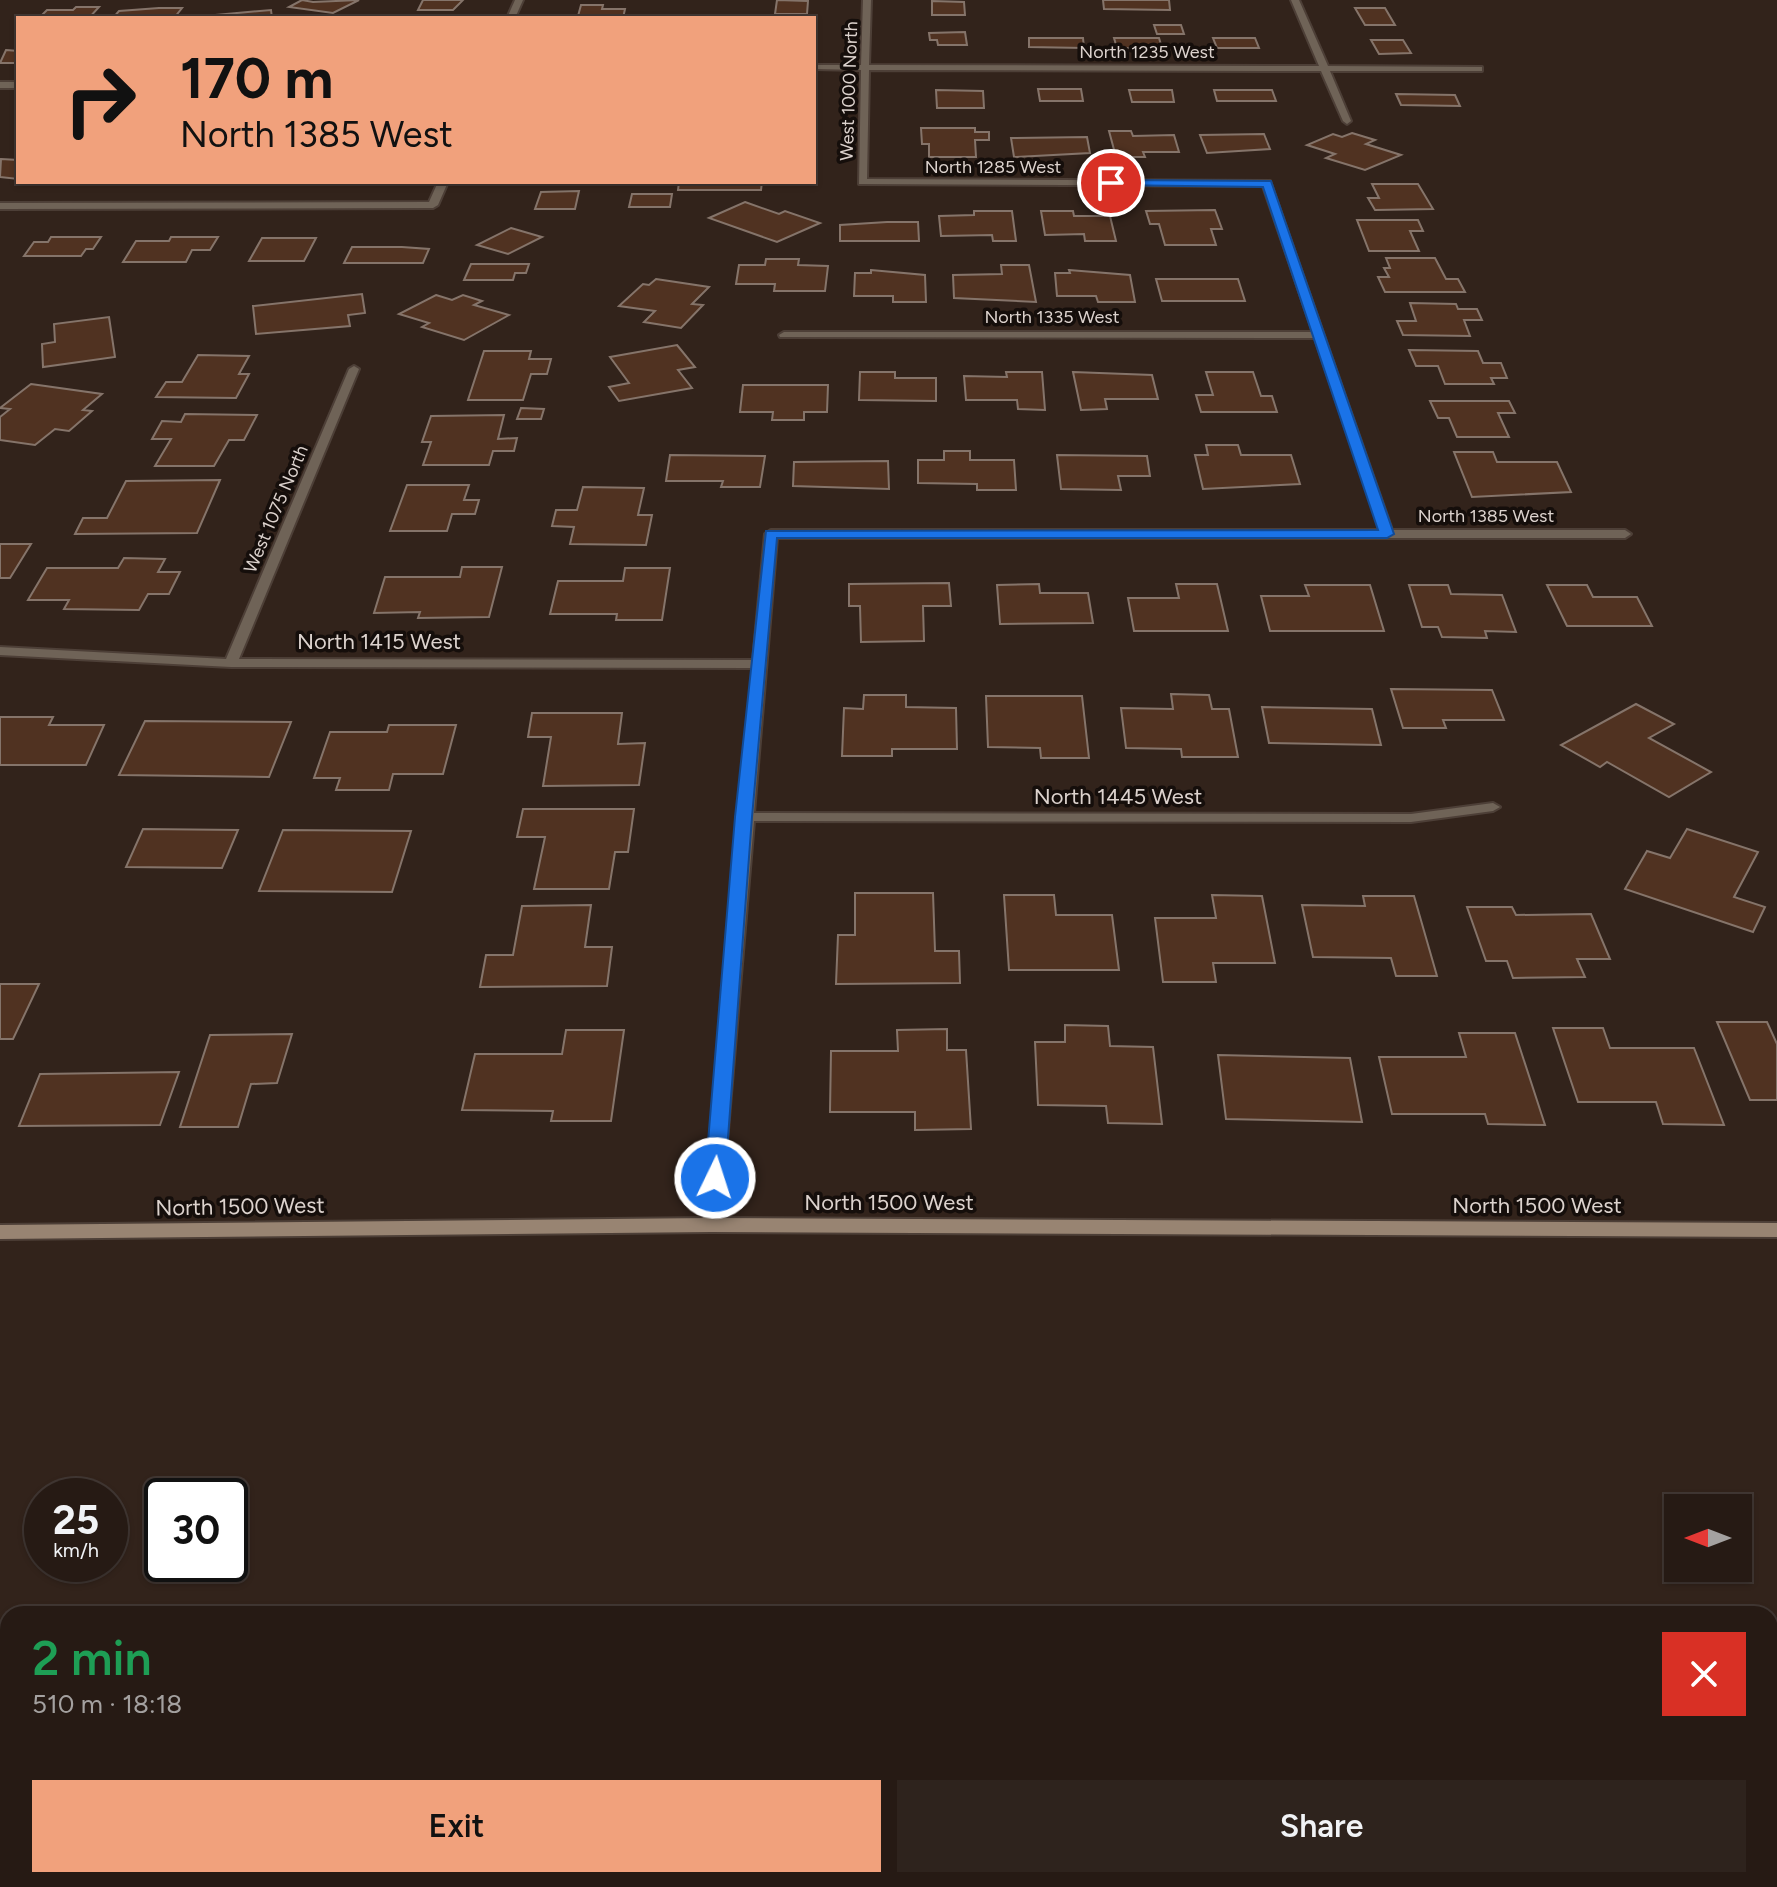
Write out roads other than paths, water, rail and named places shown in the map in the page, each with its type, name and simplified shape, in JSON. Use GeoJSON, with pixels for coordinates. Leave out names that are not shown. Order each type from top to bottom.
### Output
{"type":"FeatureCollection","features":[{"type":"Feature","properties":{"kind":"street","name":"West 1000 North"},"geometry":{"type":"LineString","coordinates":[[862,182],[867,0]]}},
{"type":"Feature","properties":{"kind":"street"},"geometry":{"type":"LineString","coordinates":[[1295,0],[1347,121]]}},
{"type":"Feature","properties":{"kind":"street","name":"North 1235 West"},"geometry":{"type":"LineString","coordinates":[[816,67],[1479,69]]}},
{"type":"Feature","properties":{"kind":"street","name":"North 1285 West"},"geometry":{"type":"LineString","coordinates":[[862,182],[1267,183],[1319,335]]}},
{"type":"Feature","properties":{"kind":"street"},"geometry":{"type":"LineString","coordinates":[[0,206],[433,205],[442,184]]}},
{"type":"Feature","properties":{"kind":"street","name":"North 1335 West"},"geometry":{"type":"LineString","coordinates":[[784,335],[1319,335]]}},
{"type":"Feature","properties":{"kind":"street"},"geometry":{"type":"LineString","coordinates":[[1319,335],[1387,534]]}},
{"type":"Feature","properties":{"kind":"street","name":"West 1075 North"},"geometry":{"type":"LineString","coordinates":[[231,663],[354,369]]}},
{"type":"Feature","properties":{"kind":"street","name":"North 1385 West"},"geometry":{"type":"LineString","coordinates":[[758,664],[771,534],[1625,534]]}},
{"type":"Feature","properties":{"kind":"street","name":"North 1415 West"},"geometry":{"type":"LineString","coordinates":[[0,651],[231,663],[758,664]]}},
{"type":"Feature","properties":{"kind":"street"},"geometry":{"type":"LineString","coordinates":[[711,1225],[758,664]]}},
{"type":"Feature","properties":{"kind":"street","name":"North 1445 West"},"geometry":{"type":"LineString","coordinates":[[743,817],[1411,818],[1493,807]]}},
{"type":"Feature","properties":{"kind":"street","name":"North 1500 West"},"geometry":{"type":"LineString","coordinates":[[0,1232],[711,1225],[1777,1230]]}}]}
